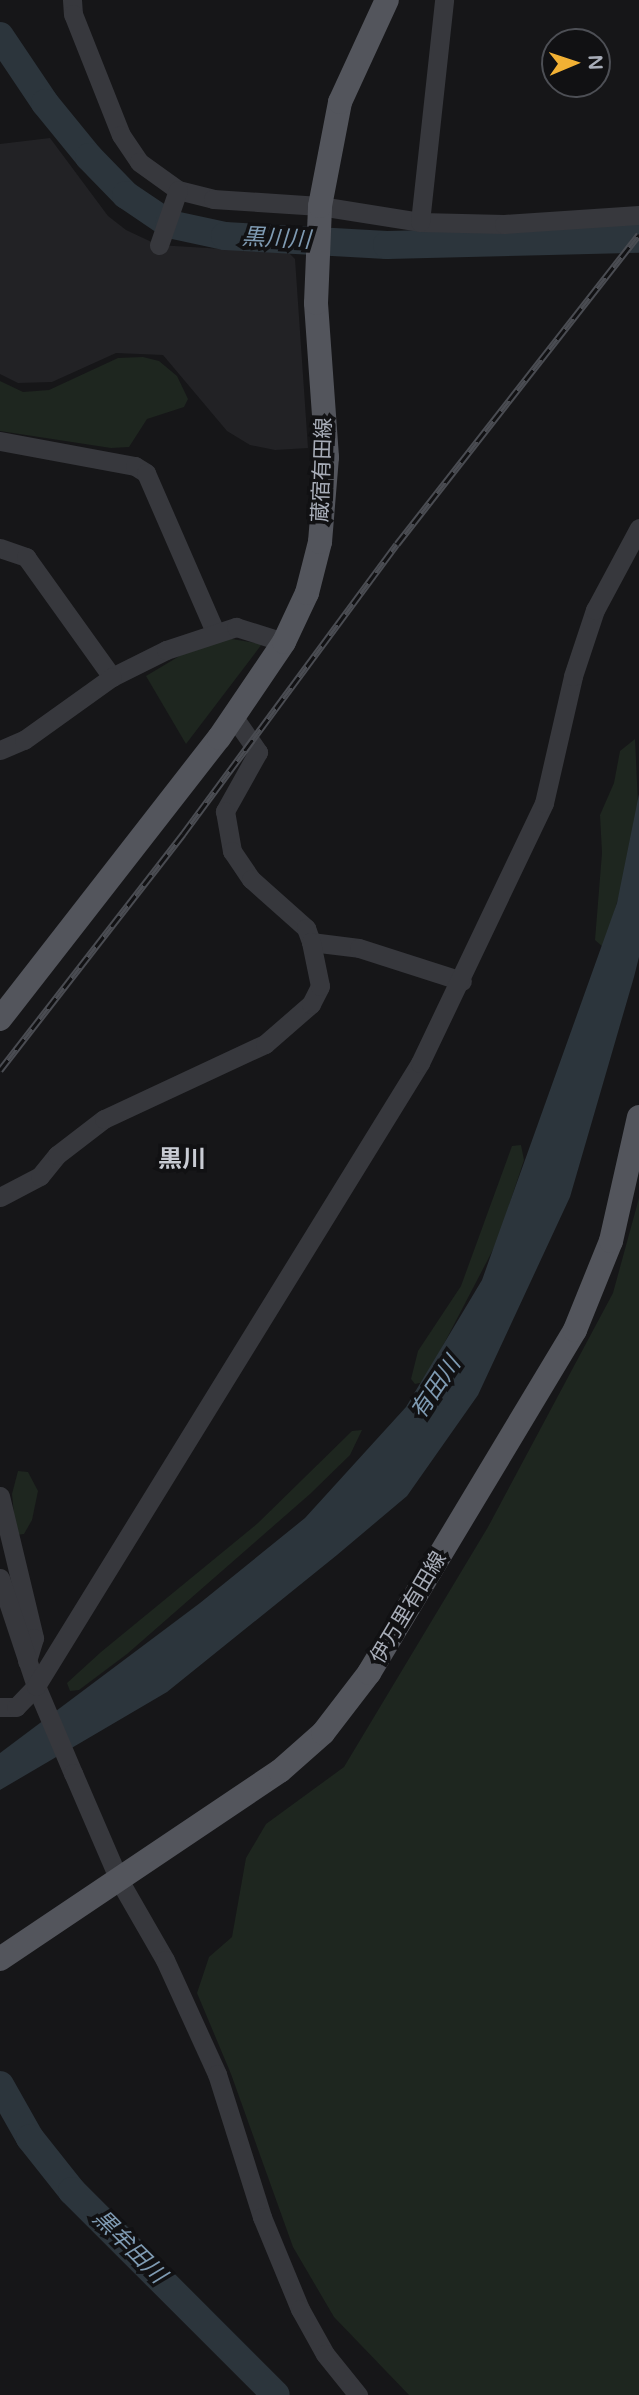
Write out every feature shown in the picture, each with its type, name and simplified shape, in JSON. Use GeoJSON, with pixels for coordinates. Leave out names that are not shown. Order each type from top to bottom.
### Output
{"type":"FeatureCollection","features":[{"type":"Feature","properties":{"kind":"main road","name":"蔵宿有田線"},"geometry":{"type":"LineString","coordinates":[[0,1019],[233,716],[284,642],[307,593],[325,502],[327,457],[314,263],[320,206],[340,102],[387,0]]}},
{"type":"Feature","properties":{"kind":"main road","name":"伊万里有田線"},"geometry":{"type":"LineString","coordinates":[[0,1959],[280,1772],[324,1733],[369,1673],[575,1330],[611,1241],[639,1117]]}},
{"type":"Feature","properties":{"kind":"street"},"geometry":{"type":"LineString","coordinates":[[72,0],[77,27],[121,135],[139,162],[178,190],[212,199],[320,206],[420,222],[504,224],[639,215]]}},
{"type":"Feature","properties":{"kind":"street"},"geometry":{"type":"LineString","coordinates":[[420,222],[444,0]]}},
{"type":"Feature","properties":{"kind":"street"},"geometry":{"type":"LineString","coordinates":[[159,245],[178,190]]}},
{"type":"Feature","properties":{"kind":"street"},"geometry":{"type":"LineString","coordinates":[[0,441],[135,466],[146,473],[215,632]]}},
{"type":"Feature","properties":{"kind":"street"},"geometry":{"type":"LineString","coordinates":[[0,1707],[16,1707],[36,1686],[376,1139],[462,981],[544,803],[573,676],[595,610],[639,528]]}},
{"type":"Feature","properties":{"kind":"street"},"geometry":{"type":"LineString","coordinates":[[0,548],[26,557],[111,677]]}},
{"type":"Feature","properties":{"kind":"street"},"geometry":{"type":"LineString","coordinates":[[0,750],[24,740],[111,677],[215,632],[236,627],[284,642]]}},
{"type":"Feature","properties":{"kind":"street"},"geometry":{"type":"LineString","coordinates":[[0,1198],[40,1176],[57,1155],[104,1119],[265,1044],[311,1004],[320,986],[312,942],[306,928],[251,879],[232,850],[225,811],[258,752],[233,716]]}},
{"type":"Feature","properties":{"kind":"street"},"geometry":{"type":"LineString","coordinates":[[312,942],[359,948],[462,981]]}},
{"type":"Feature","properties":{"kind":"street"},"geometry":{"type":"LineString","coordinates":[[0,1496],[34,1638],[27,1661]]}},
{"type":"Feature","properties":{"kind":"street"},"geometry":{"type":"LineString","coordinates":[[0,1578],[36,1686],[119,1880],[165,1960],[217,2074],[262,2217],[300,2309],[326,2354],[358,2395]]}},
{"type":"Feature","properties":{"kind":"shaded area"},"geometry":{"type":"Polygon","coordinates":[[[50,138],[108,216],[126,230],[158,245],[289,253],[295,259],[308,448],[275,450],[250,445],[227,431],[163,355],[116,353],[52,382],[18,383],[0,374],[0,144],[50,138]]]}},
{"type":"Feature","properties":{"kind":"shaded area"},"geometry":{"type":"Polygon","coordinates":[[[143,357],[159,361],[177,376],[188,399],[184,407],[147,419],[129,447],[111,448],[0,431],[0,381],[23,392],[49,390],[118,358],[143,357]]]}},
{"type":"Feature","properties":{"kind":"shaded area"},"geometry":{"type":"Polygon","coordinates":[[[226,638],[262,644],[186,744],[146,676],[193,648],[226,638]]]}},
{"type":"Feature","properties":{"kind":"shaded area"},"geometry":{"type":"Polygon","coordinates":[[[635,739],[639,825],[604,948],[595,940],[602,853],[600,815],[614,783],[620,751],[635,739]]]}},
{"type":"Feature","properties":{"kind":"shaded area"},"geometry":{"type":"Polygon","coordinates":[[[521,1145],[524,1160],[497,1242],[424,1382],[415,1384],[411,1379],[418,1351],[461,1286],[512,1146],[521,1145]]]}},
{"type":"Feature","properties":{"kind":"shaded area"},"geometry":{"type":"Polygon","coordinates":[[[639,1198],[639,2395],[409,2395],[334,2317],[293,2247],[231,2074],[197,1993],[209,1957],[232,1937],[246,1858],[266,1824],[344,1767],[488,1527],[613,1293],[639,1198]]]}},
{"type":"Feature","properties":{"kind":"shaded area"},"geometry":{"type":"Polygon","coordinates":[[[362,1430],[350,1455],[310,1494],[127,1654],[79,1690],[70,1691],[67,1683],[101,1652],[258,1523],[352,1431],[362,1430]]]}},
{"type":"Feature","properties":{"kind":"shaded area"},"geometry":{"type":"Polygon","coordinates":[[[18,1471],[28,1472],[38,1491],[32,1520],[24,1534],[16,1535],[12,1494],[18,1471]]]}},
{"type":"Feature","properties":{"kind":"water","name":"有田川"},"geometry":{"type":"Polygon","coordinates":[[[639,794],[639,957],[634,977],[570,1197],[478,1395],[407,1496],[337,1555],[167,1692],[0,1790],[0,1753],[200,1603],[305,1518],[406,1407],[482,1280],[617,903],[639,794]]]}},
{"type":"Feature","properties":{"kind":"waterway","name":"黒川川"},"geometry":{"type":"LineString","coordinates":[[0,36],[45,103],[89,157],[126,195],[169,224],[225,236],[387,245],[639,239]]}},
{"type":"Feature","properties":{"kind":"waterway","name":"黒牟田川"},"geometry":{"type":"LineString","coordinates":[[0,2085],[30,2138],[72,2191],[276,2395]]}},
{"type":"Feature","properties":{"kind":"railway"},"geometry":{"type":"LineString","coordinates":[[0,1070],[183,834],[397,544],[639,234]]}},
{"type":"Feature","properties":{"kind":"district","name":"黒川"},"geometry":{"type":"Point","coordinates":[182,1160]}}]}
